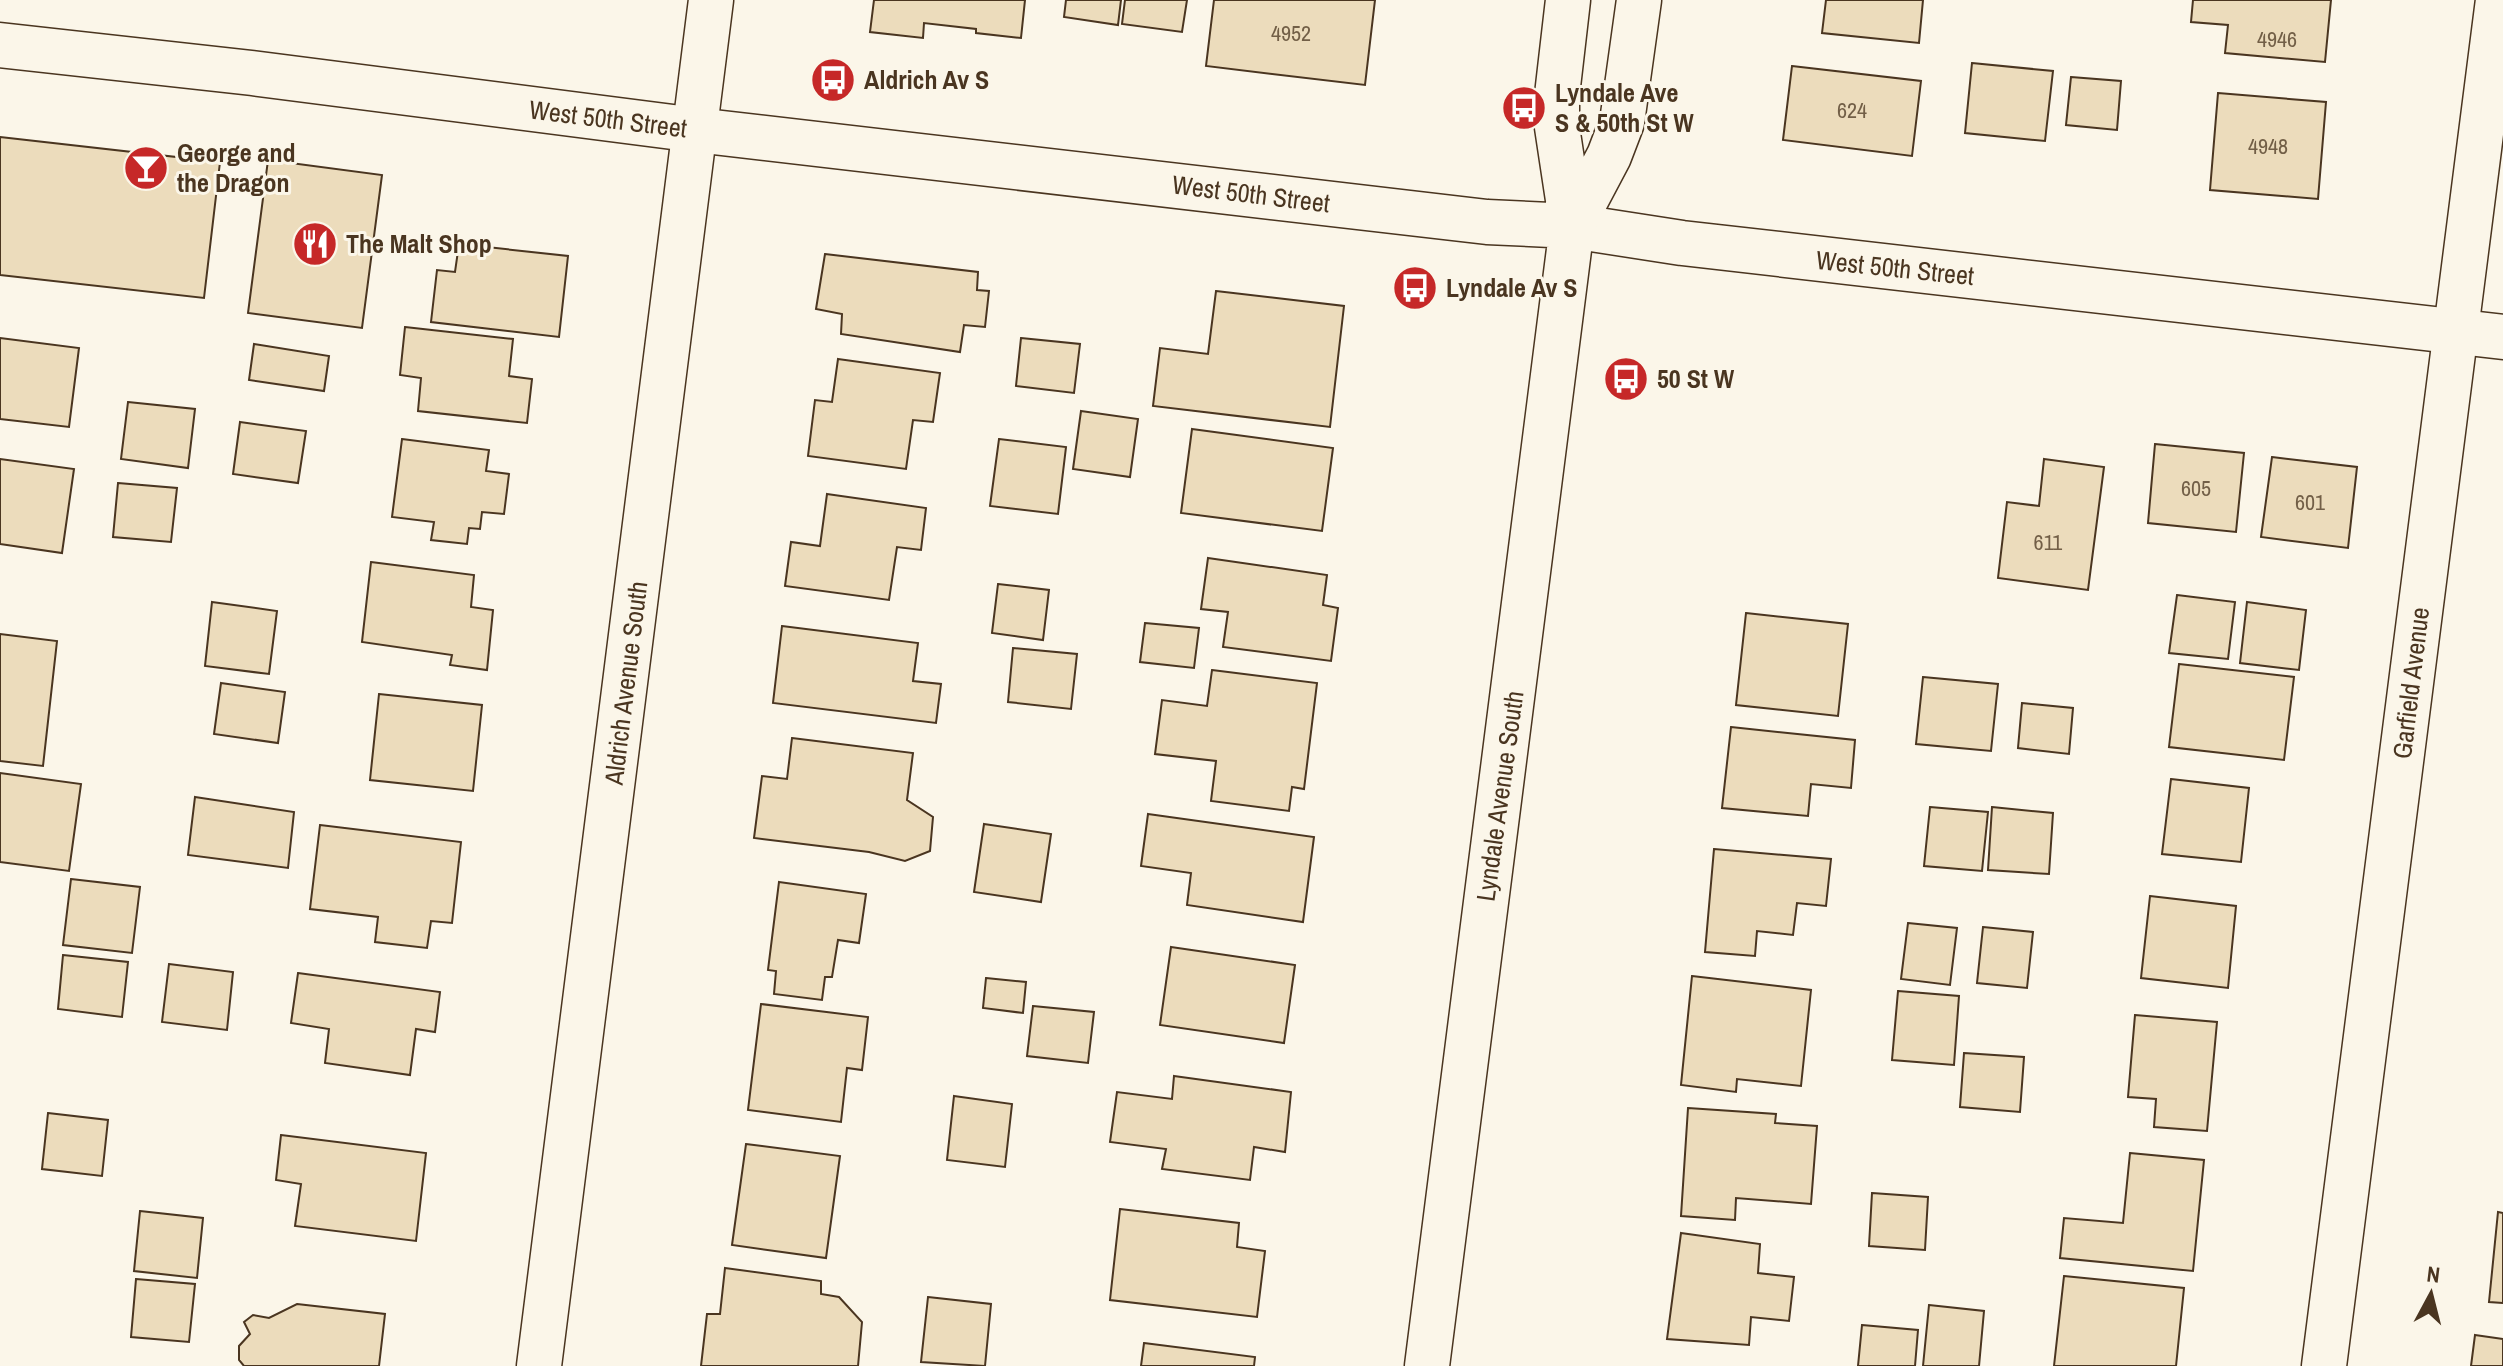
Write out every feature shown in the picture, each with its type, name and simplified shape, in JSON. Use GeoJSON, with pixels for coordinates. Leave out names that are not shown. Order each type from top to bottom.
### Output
{"type":"FeatureCollection","features":[{"type":"Feature","properties":{"kind":"street","name":"Aldrich Avenue South"},"geometry":{"type":"LineString","coordinates":[[539,1366],[711,0]]}},
{"type":"Feature","properties":{"kind":"street","name":"Lyndale Avenue South"},"geometry":{"type":"LineString","coordinates":[[1427,1366],[1572,226],[1557,127],[1557,95],[1568,0]]}},
{"type":"Feature","properties":{"kind":"street","name":"Lyndale Avenue South"},"geometry":{"type":"LineString","coordinates":[[1572,226],[1609,156],[1622,122],[1639,0]]}},
{"type":"Feature","properties":{"kind":"street","name":"Garfield Avenue"},"geometry":{"type":"LineString","coordinates":[[2324,1366],[2498,0]]}},
{"type":"Feature","properties":{"kind":"street","name":"West 50th Street"},"geometry":{"type":"LineString","coordinates":[[0,45],[252,73],[696,130],[1487,222],[1572,226],[1697,245],[2503,337]]}},
{"type":"Feature","properties":{"kind":"building"},"geometry":{"type":"Polygon","coordinates":[[[874,0],[1025,0],[1021,38],[924,23],[923,38],[870,32],[874,0]]]}},
{"type":"Feature","properties":{"kind":"building"},"geometry":{"type":"Polygon","coordinates":[[[1066,0],[1121,0],[1118,25],[1064,17],[1066,0]]]}},
{"type":"Feature","properties":{"kind":"building"},"geometry":{"type":"Polygon","coordinates":[[[1125,0],[1187,0],[1182,32],[1122,24],[1125,0]]]}},
{"type":"Feature","properties":{"kind":"building"},"geometry":{"type":"Polygon","coordinates":[[[1214,0],[1375,0],[1365,85],[1206,66],[1214,0]]]}},
{"type":"Feature","properties":{"kind":"building"},"geometry":{"type":"Polygon","coordinates":[[[1826,0],[1923,0],[1919,43],[1822,33],[1826,0]]]}},
{"type":"Feature","properties":{"kind":"building"},"geometry":{"type":"Polygon","coordinates":[[[2193,0],[2331,0],[2325,62],[2225,53],[2228,25],[2191,22],[2193,0]]]}},
{"type":"Feature","properties":{"kind":"building"},"geometry":{"type":"Polygon","coordinates":[[[1972,63],[2053,71],[2045,141],[1965,133],[1972,63]]]}},
{"type":"Feature","properties":{"kind":"building"},"geometry":{"type":"Polygon","coordinates":[[[1792,66],[1921,81],[1912,156],[1783,140],[1792,66]]]}},
{"type":"Feature","properties":{"kind":"building"},"geometry":{"type":"Polygon","coordinates":[[[2071,77],[2121,81],[2117,130],[2066,125],[2071,77]]]}},
{"type":"Feature","properties":{"kind":"building"},"geometry":{"type":"Polygon","coordinates":[[[2218,93],[2326,102],[2318,199],[2210,190],[2218,93]]]}},
{"type":"Feature","properties":{"kind":"building"},"geometry":{"type":"Polygon","coordinates":[[[0,137],[220,162],[204,298],[0,275],[0,137]]]}},
{"type":"Feature","properties":{"kind":"building","name":"The Malt Shop"},"geometry":{"type":"Polygon","coordinates":[[[268,160],[382,175],[362,328],[248,313],[268,160]]]}},
{"type":"Feature","properties":{"kind":"building"},"geometry":{"type":"Polygon","coordinates":[[[459,244],[568,256],[559,337],[431,322],[437,270],[455,272],[459,244]]]}},
{"type":"Feature","properties":{"kind":"building"},"geometry":{"type":"Polygon","coordinates":[[[825,254],[978,272],[977,290],[989,291],[985,327],[964,325],[960,352],[841,334],[842,314],[816,309],[825,254]]]}},
{"type":"Feature","properties":{"kind":"building"},"geometry":{"type":"Polygon","coordinates":[[[1216,291],[1344,306],[1330,427],[1153,406],[1160,348],[1208,354],[1216,291]]]}},
{"type":"Feature","properties":{"kind":"building"},"geometry":{"type":"Polygon","coordinates":[[[405,327],[513,339],[509,376],[532,379],[527,423],[418,411],[421,378],[400,375],[405,327]]]}},
{"type":"Feature","properties":{"kind":"building"},"geometry":{"type":"Polygon","coordinates":[[[0,338],[79,348],[69,427],[0,419],[0,338]]]}},
{"type":"Feature","properties":{"kind":"building"},"geometry":{"type":"Polygon","coordinates":[[[1021,338],[1080,344],[1074,393],[1016,386],[1021,338]]]}},
{"type":"Feature","properties":{"kind":"building"},"geometry":{"type":"Polygon","coordinates":[[[254,344],[329,356],[324,391],[249,380],[254,344]]]}},
{"type":"Feature","properties":{"kind":"building"},"geometry":{"type":"Polygon","coordinates":[[[838,359],[940,373],[933,422],[913,420],[906,469],[808,456],[815,400],[832,402],[838,359]]]}},
{"type":"Feature","properties":{"kind":"building"},"geometry":{"type":"Polygon","coordinates":[[[128,402],[195,409],[188,468],[121,459],[128,402]]]}},
{"type":"Feature","properties":{"kind":"building"},"geometry":{"type":"Polygon","coordinates":[[[1081,411],[1138,419],[1130,477],[1073,469],[1081,411]]]}},
{"type":"Feature","properties":{"kind":"building"},"geometry":{"type":"Polygon","coordinates":[[[240,422],[306,431],[298,483],[233,474],[240,422]]]}},
{"type":"Feature","properties":{"kind":"building"},"geometry":{"type":"Polygon","coordinates":[[[1192,429],[1333,448],[1322,531],[1181,513],[1192,429]]]}},
{"type":"Feature","properties":{"kind":"building"},"geometry":{"type":"Polygon","coordinates":[[[402,439],[489,450],[486,471],[509,474],[504,514],[482,512],[480,529],[469,528],[467,544],[431,540],[434,522],[392,517],[402,439]]]}},
{"type":"Feature","properties":{"kind":"building"},"geometry":{"type":"Polygon","coordinates":[[[999,439],[1066,447],[1058,514],[990,506],[999,439]]]}},
{"type":"Feature","properties":{"kind":"building"},"geometry":{"type":"Polygon","coordinates":[[[2155,444],[2244,453],[2236,532],[2148,523],[2155,444]]]}},
{"type":"Feature","properties":{"kind":"building"},"geometry":{"type":"Polygon","coordinates":[[[2272,457],[2357,467],[2348,548],[2261,537],[2272,457]]]}},
{"type":"Feature","properties":{"kind":"building"},"geometry":{"type":"Polygon","coordinates":[[[0,459],[74,469],[62,553],[0,544],[0,459]]]}},
{"type":"Feature","properties":{"kind":"building"},"geometry":{"type":"Polygon","coordinates":[[[2044,459],[2104,467],[2088,590],[1998,578],[2007,502],[2039,506],[2044,459]]]}},
{"type":"Feature","properties":{"kind":"building"},"geometry":{"type":"Polygon","coordinates":[[[118,483],[177,488],[171,542],[113,537],[118,483]]]}},
{"type":"Feature","properties":{"kind":"building"},"geometry":{"type":"Polygon","coordinates":[[[827,494],[926,508],[921,550],[897,547],[889,600],[785,586],[791,542],[820,546],[827,494]]]}},
{"type":"Feature","properties":{"kind":"building"},"geometry":{"type":"Polygon","coordinates":[[[1208,558],[1327,575],[1323,605],[1338,608],[1331,661],[1223,647],[1228,612],[1201,609],[1208,558]]]}},
{"type":"Feature","properties":{"kind":"building"},"geometry":{"type":"Polygon","coordinates":[[[371,562],[474,575],[471,607],[493,610],[487,670],[450,665],[452,655],[362,642],[371,562]]]}},
{"type":"Feature","properties":{"kind":"building"},"geometry":{"type":"Polygon","coordinates":[[[998,584],[1049,590],[1043,640],[992,633],[998,584]]]}},
{"type":"Feature","properties":{"kind":"building"},"geometry":{"type":"Polygon","coordinates":[[[2177,595],[2235,602],[2228,659],[2169,653],[2177,595]]]}},
{"type":"Feature","properties":{"kind":"building"},"geometry":{"type":"Polygon","coordinates":[[[212,602],[277,611],[269,674],[205,666],[212,602]]]}},
{"type":"Feature","properties":{"kind":"building"},"geometry":{"type":"Polygon","coordinates":[[[2247,602],[2306,610],[2299,670],[2240,663],[2247,602]]]}},
{"type":"Feature","properties":{"kind":"building"},"geometry":{"type":"Polygon","coordinates":[[[1746,613],[1848,624],[1838,716],[1736,705],[1746,613]]]}},
{"type":"Feature","properties":{"kind":"building"},"geometry":{"type":"Polygon","coordinates":[[[1145,623],[1199,628],[1194,668],[1140,662],[1145,623]]]}},
{"type":"Feature","properties":{"kind":"building"},"geometry":{"type":"Polygon","coordinates":[[[782,626],[918,643],[913,681],[941,684],[936,723],[773,703],[782,626]]]}},
{"type":"Feature","properties":{"kind":"building"},"geometry":{"type":"Polygon","coordinates":[[[0,634],[57,641],[43,766],[0,761],[0,634]]]}},
{"type":"Feature","properties":{"kind":"building"},"geometry":{"type":"Polygon","coordinates":[[[1013,648],[1077,654],[1071,709],[1008,702],[1013,648]]]}},
{"type":"Feature","properties":{"kind":"building"},"geometry":{"type":"Polygon","coordinates":[[[2179,664],[2294,677],[2284,760],[2169,747],[2179,664]]]}},
{"type":"Feature","properties":{"kind":"building"},"geometry":{"type":"Polygon","coordinates":[[[1212,670],[1317,683],[1304,789],[1292,787],[1289,811],[1211,801],[1216,761],[1155,754],[1162,700],[1207,706],[1212,670]]]}},
{"type":"Feature","properties":{"kind":"building"},"geometry":{"type":"Polygon","coordinates":[[[1923,677],[1998,684],[1991,751],[1916,744],[1923,677]]]}},
{"type":"Feature","properties":{"kind":"building"},"geometry":{"type":"Polygon","coordinates":[[[221,683],[285,692],[278,743],[214,734],[221,683]]]}},
{"type":"Feature","properties":{"kind":"building"},"geometry":{"type":"Polygon","coordinates":[[[379,694],[482,705],[473,791],[370,780],[379,694]]]}},
{"type":"Feature","properties":{"kind":"building"},"geometry":{"type":"Polygon","coordinates":[[[2022,703],[2073,708],[2069,754],[2018,748],[2022,703]]]}},
{"type":"Feature","properties":{"kind":"building"},"geometry":{"type":"Polygon","coordinates":[[[1731,727],[1855,740],[1851,788],[1811,784],[1808,816],[1722,808],[1731,727]]]}},
{"type":"Feature","properties":{"kind":"building"},"geometry":{"type":"Polygon","coordinates":[[[792,738],[913,753],[907,800],[933,817],[930,851],[905,861],[869,852],[754,838],[762,776],[787,779],[792,738]]]}},
{"type":"Feature","properties":{"kind":"building"},"geometry":{"type":"Polygon","coordinates":[[[0,773],[81,784],[69,871],[0,862],[0,773]]]}},
{"type":"Feature","properties":{"kind":"building"},"geometry":{"type":"Polygon","coordinates":[[[2171,779],[2249,788],[2241,862],[2162,854],[2171,779]]]}},
{"type":"Feature","properties":{"kind":"building"},"geometry":{"type":"Polygon","coordinates":[[[195,797],[294,812],[288,868],[188,855],[195,797]]]}},
{"type":"Feature","properties":{"kind":"building"},"geometry":{"type":"Polygon","coordinates":[[[1930,807],[1988,812],[1982,871],[1924,866],[1930,807]]]}},
{"type":"Feature","properties":{"kind":"building"},"geometry":{"type":"Polygon","coordinates":[[[1992,807],[2053,813],[2049,874],[1988,870],[1992,807]]]}},
{"type":"Feature","properties":{"kind":"building"},"geometry":{"type":"Polygon","coordinates":[[[1148,814],[1314,837],[1303,922],[1187,905],[1191,873],[1141,866],[1148,814]]]}},
{"type":"Feature","properties":{"kind":"building"},"geometry":{"type":"Polygon","coordinates":[[[984,824],[1051,834],[1041,902],[974,892],[984,824]]]}},
{"type":"Feature","properties":{"kind":"building"},"geometry":{"type":"Polygon","coordinates":[[[320,825],[461,842],[452,923],[431,921],[427,948],[375,942],[378,917],[310,909],[320,825]]]}},
{"type":"Feature","properties":{"kind":"building"},"geometry":{"type":"Polygon","coordinates":[[[1714,849],[1831,859],[1826,906],[1797,903],[1793,935],[1757,931],[1755,956],[1705,952],[1714,849]]]}},
{"type":"Feature","properties":{"kind":"building"},"geometry":{"type":"Polygon","coordinates":[[[71,879],[140,887],[132,953],[63,945],[71,879]]]}},
{"type":"Feature","properties":{"kind":"building"},"geometry":{"type":"Polygon","coordinates":[[[779,882],[866,894],[859,943],[838,940],[832,977],[825,977],[822,1000],[774,994],[776,971],[768,970],[779,882]]]}},
{"type":"Feature","properties":{"kind":"building"},"geometry":{"type":"Polygon","coordinates":[[[2150,896],[2236,906],[2228,988],[2141,978],[2150,896]]]}},
{"type":"Feature","properties":{"kind":"building"},"geometry":{"type":"Polygon","coordinates":[[[1908,923],[1957,928],[1950,985],[1901,979],[1908,923]]]}},
{"type":"Feature","properties":{"kind":"building"},"geometry":{"type":"Polygon","coordinates":[[[1983,927],[2033,932],[2027,988],[1977,983],[1983,927]]]}},
{"type":"Feature","properties":{"kind":"building"},"geometry":{"type":"Polygon","coordinates":[[[1171,947],[1295,965],[1284,1043],[1160,1025],[1171,947]]]}},
{"type":"Feature","properties":{"kind":"building"},"geometry":{"type":"Polygon","coordinates":[[[63,955],[128,962],[122,1017],[58,1009],[63,955]]]}},
{"type":"Feature","properties":{"kind":"building"},"geometry":{"type":"Polygon","coordinates":[[[169,964],[233,972],[227,1030],[162,1022],[169,964]]]}},
{"type":"Feature","properties":{"kind":"building"},"geometry":{"type":"Polygon","coordinates":[[[298,973],[440,992],[435,1032],[416,1029],[410,1075],[325,1063],[329,1029],[291,1023],[298,973]]]}},
{"type":"Feature","properties":{"kind":"building"},"geometry":{"type":"Polygon","coordinates":[[[1692,976],[1811,990],[1801,1086],[1737,1079],[1736,1092],[1681,1085],[1692,976]]]}},
{"type":"Feature","properties":{"kind":"building"},"geometry":{"type":"Polygon","coordinates":[[[986,978],[1026,982],[1023,1013],[983,1008],[986,978]]]}},
{"type":"Feature","properties":{"kind":"building"},"geometry":{"type":"Polygon","coordinates":[[[1898,991],[1959,996],[1954,1065],[1892,1060],[1898,991]]]}},
{"type":"Feature","properties":{"kind":"building"},"geometry":{"type":"Polygon","coordinates":[[[761,1004],[868,1017],[862,1070],[847,1068],[841,1122],[748,1110],[761,1004]]]}},
{"type":"Feature","properties":{"kind":"building"},"geometry":{"type":"Polygon","coordinates":[[[1033,1006],[1094,1012],[1088,1063],[1027,1056],[1033,1006]]]}},
{"type":"Feature","properties":{"kind":"building"},"geometry":{"type":"Polygon","coordinates":[[[2135,1015],[2217,1022],[2207,1131],[2154,1127],[2156,1099],[2128,1097],[2135,1015]]]}},
{"type":"Feature","properties":{"kind":"building"},"geometry":{"type":"Polygon","coordinates":[[[1964,1053],[2024,1057],[2020,1112],[1960,1107],[1964,1053]]]}},
{"type":"Feature","properties":{"kind":"building"},"geometry":{"type":"Polygon","coordinates":[[[1174,1076],[1291,1092],[1285,1152],[1254,1147],[1250,1180],[1162,1169],[1166,1149],[1110,1142],[1117,1092],[1172,1099],[1174,1076]]]}},
{"type":"Feature","properties":{"kind":"building"},"geometry":{"type":"Polygon","coordinates":[[[954,1096],[1012,1104],[1005,1167],[947,1160],[954,1096]]]}},
{"type":"Feature","properties":{"kind":"building"},"geometry":{"type":"Polygon","coordinates":[[[1688,1108],[1776,1114],[1775,1123],[1817,1126],[1811,1204],[1736,1198],[1735,1220],[1681,1216],[1688,1108]]]}},
{"type":"Feature","properties":{"kind":"building"},"geometry":{"type":"Polygon","coordinates":[[[48,1113],[108,1120],[102,1176],[42,1169],[48,1113]]]}},
{"type":"Feature","properties":{"kind":"building"},"geometry":{"type":"Polygon","coordinates":[[[281,1135],[426,1153],[416,1241],[295,1226],[301,1184],[276,1180],[281,1135]]]}},
{"type":"Feature","properties":{"kind":"building"},"geometry":{"type":"Polygon","coordinates":[[[746,1144],[840,1156],[826,1258],[732,1245],[746,1144]]]}},
{"type":"Feature","properties":{"kind":"building"},"geometry":{"type":"Polygon","coordinates":[[[2130,1153],[2204,1160],[2193,1271],[2060,1258],[2064,1218],[2123,1223],[2130,1153]]]}},
{"type":"Feature","properties":{"kind":"building"},"geometry":{"type":"Polygon","coordinates":[[[1872,1193],[1928,1197],[1925,1250],[1869,1246],[1872,1193]]]}},
{"type":"Feature","properties":{"kind":"building"},"geometry":{"type":"Polygon","coordinates":[[[1120,1209],[1239,1223],[1237,1247],[1265,1251],[1257,1317],[1110,1300],[1120,1209]]]}},
{"type":"Feature","properties":{"kind":"building"},"geometry":{"type":"Polygon","coordinates":[[[140,1211],[203,1218],[197,1278],[134,1271],[140,1211]]]}},
{"type":"Feature","properties":{"kind":"building"},"geometry":{"type":"Polygon","coordinates":[[[2498,1212],[2503,1213],[2503,1303],[2489,1302],[2498,1212]]]}},
{"type":"Feature","properties":{"kind":"building"},"geometry":{"type":"Polygon","coordinates":[[[1681,1233],[1760,1244],[1758,1273],[1794,1277],[1789,1321],[1751,1317],[1749,1345],[1667,1339],[1681,1233]]]}},
{"type":"Feature","properties":{"kind":"building"},"geometry":{"type":"Polygon","coordinates":[[[725,1268],[821,1281],[821,1294],[839,1297],[862,1322],[858,1366],[701,1366],[707,1314],[720,1314],[725,1268]]]}},
{"type":"Feature","properties":{"kind":"building"},"geometry":{"type":"Polygon","coordinates":[[[2064,1276],[2184,1288],[2176,1366],[2054,1366],[2064,1276]]]}},
{"type":"Feature","properties":{"kind":"building"},"geometry":{"type":"Polygon","coordinates":[[[136,1279],[195,1284],[189,1342],[131,1337],[136,1279]]]}},
{"type":"Feature","properties":{"kind":"building"},"geometry":{"type":"Polygon","coordinates":[[[928,1297],[991,1304],[985,1366],[921,1362],[928,1297]]]}},
{"type":"Feature","properties":{"kind":"building"},"geometry":{"type":"Polygon","coordinates":[[[297,1304],[385,1314],[379,1366],[244,1366],[239,1360],[239,1346],[250,1334],[244,1322],[253,1315],[269,1318],[297,1304]]]}},
{"type":"Feature","properties":{"kind":"building"},"geometry":{"type":"Polygon","coordinates":[[[1929,1305],[1984,1311],[1979,1366],[1923,1366],[1929,1305]]]}},
{"type":"Feature","properties":{"kind":"building"},"geometry":{"type":"Polygon","coordinates":[[[1862,1325],[1918,1330],[1915,1366],[1858,1366],[1862,1325]]]}},
{"type":"Feature","properties":{"kind":"building"},"geometry":{"type":"Polygon","coordinates":[[[2475,1335],[2503,1339],[2503,1366],[2471,1366],[2475,1335]]]}},
{"type":"Feature","properties":{"kind":"building"},"geometry":{"type":"Polygon","coordinates":[[[1144,1343],[1255,1357],[1254,1366],[1141,1366],[1144,1343]]]}},
{"type":"Feature","properties":{"kind":"place","name":"Aldrich Av S"},"geometry":{"type":"Point","coordinates":[833,80]}},
{"type":"Feature","properties":{"kind":"place","name":"Lyndale Ave S & 50th St W"},"geometry":{"type":"Point","coordinates":[1524,108]}},
{"type":"Feature","properties":{"kind":"place","name":"George and the Dragon"},"geometry":{"type":"Point","coordinates":[146,168]}},
{"type":"Feature","properties":{"kind":"place","name":"The Malt Shop"},"geometry":{"type":"Point","coordinates":[315,244]}},
{"type":"Feature","properties":{"kind":"place","name":"Lyndale Av S"},"geometry":{"type":"Point","coordinates":[1415,288]}},
{"type":"Feature","properties":{"kind":"place","name":"50 St W"},"geometry":{"type":"Point","coordinates":[1626,379]}}]}
